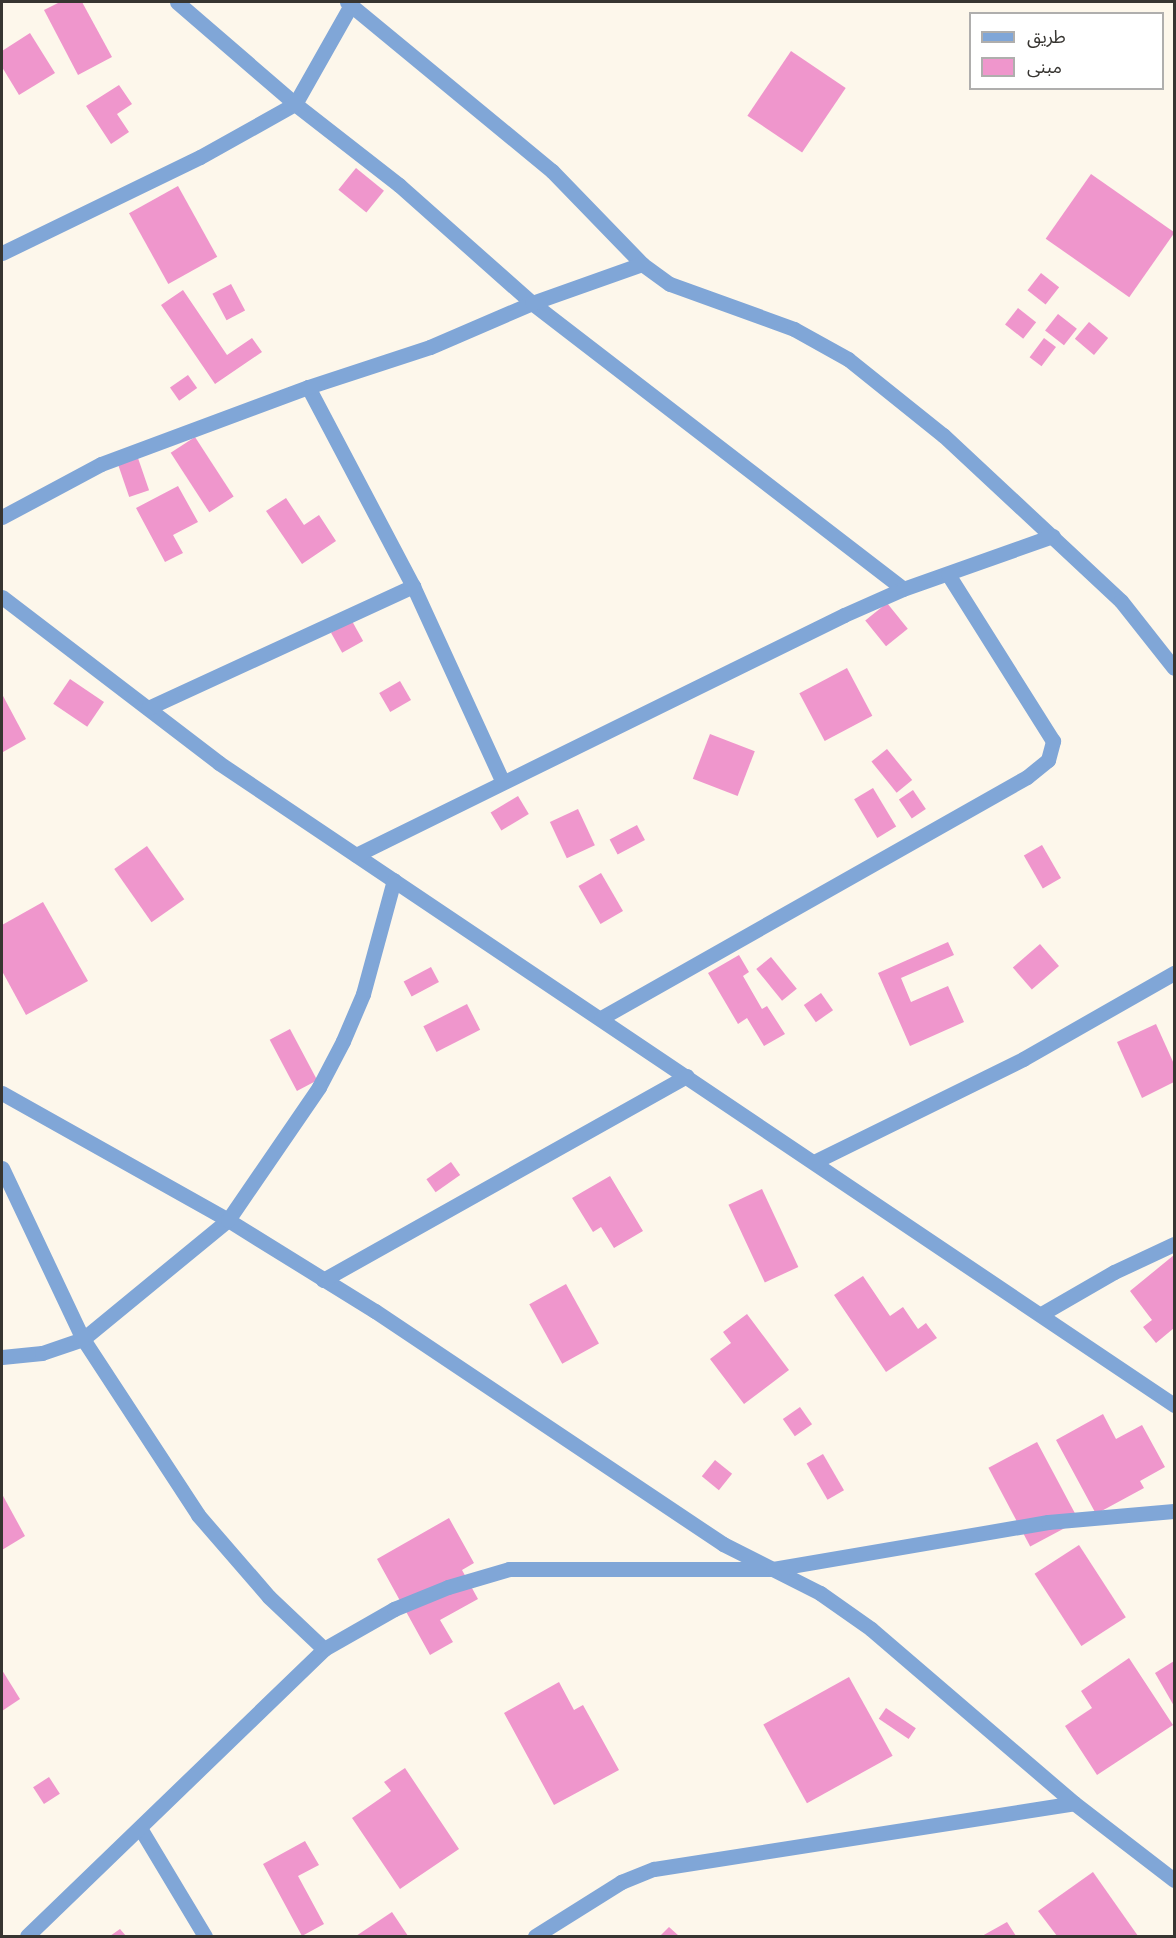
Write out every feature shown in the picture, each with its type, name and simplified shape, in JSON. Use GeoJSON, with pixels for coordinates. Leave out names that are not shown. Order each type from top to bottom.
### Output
{"type":"FeatureCollection","features":[{"type":"Feature","properties":{"kind":"street"},"geometry":{"type":"LineString","coordinates":[[177,2],[295,104],[399,185],[532,303],[903,589]]}},
{"type":"Feature","properties":{"kind":"street"},"geometry":{"type":"LineString","coordinates":[[2,253],[200,157],[295,104],[349,3],[552,171],[642,264],[670,284],[794,329],[848,360],[943,435],[1121,601],[1174,668]]}},
{"type":"Feature","properties":{"kind":"street"},"geometry":{"type":"LineString","coordinates":[[2,517],[101,464],[308,387],[430,347],[532,303],[642,264]]}},
{"type":"Feature","properties":{"kind":"street"},"geometry":{"type":"LineString","coordinates":[[308,387],[413,586],[502,780]]}},
{"type":"Feature","properties":{"kind":"street"},"geometry":{"type":"LineString","coordinates":[[356,855],[502,780],[903,589],[1053,536]]}},
{"type":"Feature","properties":{"kind":"street"},"geometry":{"type":"LineString","coordinates":[[601,1018],[1027,777],[1048,760],[1053,741],[948,574]]}},
{"type":"Feature","properties":{"kind":"street"},"geometry":{"type":"LineString","coordinates":[[148,708],[413,586]]}},
{"type":"Feature","properties":{"kind":"street"},"geometry":{"type":"LineString","coordinates":[[2,597],[219,763],[1043,1313],[1174,1405]]}},
{"type":"Feature","properties":{"kind":"street"},"geometry":{"type":"LineString","coordinates":[[2,1357],[42,1353],[83,1339],[228,1220],[318,1087],[343,1041],[363,994],[394,880]]}},
{"type":"Feature","properties":{"kind":"street"},"geometry":{"type":"LineString","coordinates":[[814,1162],[1023,1059],[1174,973]]}},
{"type":"Feature","properties":{"kind":"street"},"geometry":{"type":"LineString","coordinates":[[323,1280],[687,1076]]}},
{"type":"Feature","properties":{"kind":"street"},"geometry":{"type":"LineString","coordinates":[[2,1093],[228,1220],[323,1280],[723,1544],[820,1593],[871,1629],[1074,1803],[1174,1881]]}},
{"type":"Feature","properties":{"kind":"street"},"geometry":{"type":"LineString","coordinates":[[2,1168],[83,1339],[198,1515],[269,1597],[324,1649]]}},
{"type":"Feature","properties":{"kind":"street"},"geometry":{"type":"LineString","coordinates":[[1043,1313],[1114,1272],[1174,1244]]}},
{"type":"Feature","properties":{"kind":"street"},"geometry":{"type":"LineString","coordinates":[[27,1936],[140,1828],[204,1762],[324,1649],[394,1609],[448,1587],[509,1569],[773,1569],[1048,1522],[1174,1511]]}},
{"type":"Feature","properties":{"kind":"street"},"geometry":{"type":"LineString","coordinates":[[535,1936],[621,1882],[654,1869],[1074,1803]]}},
{"type":"Feature","properties":{"kind":"street"},"geometry":{"type":"LineString","coordinates":[[140,1828],[205,1936]]}},
{"type":"Feature","properties":{"kind":"building"},"geometry":{"type":"Polygon","coordinates":[[[60,2],[82,2],[112,57],[78,75],[44,10],[60,2]]]}},
{"type":"Feature","properties":{"kind":"building"},"geometry":{"type":"Polygon","coordinates":[[[30,33],[55,73],[19,95],[2,67],[2,51],[30,33]]]}},
{"type":"Feature","properties":{"kind":"building"},"geometry":{"type":"Polygon","coordinates":[[[791,51],[846,88],[802,153],[747,116],[791,51]]]}},
{"type":"Feature","properties":{"kind":"building"},"geometry":{"type":"Polygon","coordinates":[[[119,85],[132,104],[117,114],[129,132],[111,144],[86,106],[119,85]]]}},
{"type":"Feature","properties":{"kind":"building"},"geometry":{"type":"Polygon","coordinates":[[[356,168],[384,191],[366,212],[338,190],[356,168]]]}},
{"type":"Feature","properties":{"kind":"building"},"geometry":{"type":"Polygon","coordinates":[[[1091,174],[1174,232],[1129,297],[1046,239],[1091,174]]]}},
{"type":"Feature","properties":{"kind":"building"},"geometry":{"type":"Polygon","coordinates":[[[178,186],[217,257],[168,284],[129,213],[178,186]]]}},
{"type":"Feature","properties":{"kind":"building"},"geometry":{"type":"Polygon","coordinates":[[[1041,273],[1059,287],[1046,304],[1027,290],[1041,273]]]}},
{"type":"Feature","properties":{"kind":"building"},"geometry":{"type":"Polygon","coordinates":[[[231,284],[245,310],[227,320],[212,294],[231,284]]]}},
{"type":"Feature","properties":{"kind":"building"},"geometry":{"type":"Polygon","coordinates":[[[183,290],[227,355],[252,338],[262,352],[215,384],[161,305],[183,290]]]}},
{"type":"Feature","properties":{"kind":"building"},"geometry":{"type":"Polygon","coordinates":[[[1018,308],[1036,322],[1023,339],[1005,325],[1018,308]]]}},
{"type":"Feature","properties":{"kind":"building"},"geometry":{"type":"Polygon","coordinates":[[[1058,314],[1077,329],[1064,345],[1045,331],[1058,314]]]}},
{"type":"Feature","properties":{"kind":"building"},"geometry":{"type":"Polygon","coordinates":[[[1089,322],[1108,338],[1094,355],[1075,339],[1089,322]]]}},
{"type":"Feature","properties":{"kind":"building"},"geometry":{"type":"Polygon","coordinates":[[[1044,338],[1056,347],[1042,366],[1030,357],[1044,338]]]}},
{"type":"Feature","properties":{"kind":"building"},"geometry":{"type":"Polygon","coordinates":[[[188,375],[197,388],[179,401],[170,388],[188,375]]]}},
{"type":"Feature","properties":{"kind":"building"},"geometry":{"type":"Polygon","coordinates":[[[195,437],[234,497],[209,512],[171,453],[195,437]]]}},
{"type":"Feature","properties":{"kind":"building"},"geometry":{"type":"Polygon","coordinates":[[[138,458],[149,490],[129,497],[118,465],[138,458]]]}},
{"type":"Feature","properties":{"kind":"building"},"geometry":{"type":"Polygon","coordinates":[[[178,486],[198,522],[173,535],[183,553],[165,562],[136,508],[178,486]]]}},
{"type":"Feature","properties":{"kind":"building"},"geometry":{"type":"Polygon","coordinates":[[[286,498],[304,525],[319,515],[336,541],[302,564],[266,511],[286,498]]]}},
{"type":"Feature","properties":{"kind":"building"},"geometry":{"type":"Polygon","coordinates":[[[887,603],[908,629],[886,646],[865,621],[887,603]]]}},
{"type":"Feature","properties":{"kind":"building"},"geometry":{"type":"Polygon","coordinates":[[[352,621],[363,641],[342,653],[331,633],[352,621]]]}},
{"type":"Feature","properties":{"kind":"building"},"geometry":{"type":"Polygon","coordinates":[[[847,668],[872,716],[825,741],[799,693],[847,668]]]}},
{"type":"Feature","properties":{"kind":"building"},"geometry":{"type":"Polygon","coordinates":[[[70,679],[104,702],[87,727],[53,704],[70,679]]]}},
{"type":"Feature","properties":{"kind":"building"},"geometry":{"type":"Polygon","coordinates":[[[400,681],[411,700],[390,712],[379,693],[400,681]]]}},
{"type":"Feature","properties":{"kind":"building"},"geometry":{"type":"Polygon","coordinates":[[[2,694],[26,739],[3,752],[2,750],[2,694]]]}},
{"type":"Feature","properties":{"kind":"building"},"geometry":{"type":"Polygon","coordinates":[[[710,734],[755,751],[738,796],[693,779],[710,734]]]}},
{"type":"Feature","properties":{"kind":"building"},"geometry":{"type":"Polygon","coordinates":[[[887,749],[912,780],[897,793],[871,762],[887,749]]]}},
{"type":"Feature","properties":{"kind":"building"},"geometry":{"type":"Polygon","coordinates":[[[873,788],[896,827],[877,838],[854,799],[873,788]]]}},
{"type":"Feature","properties":{"kind":"building"},"geometry":{"type":"Polygon","coordinates":[[[913,790],[926,809],[912,819],[899,800],[913,790]]]}},
{"type":"Feature","properties":{"kind":"building"},"geometry":{"type":"Polygon","coordinates":[[[518,796],[529,814],[501,830],[491,812],[518,796]]]}},
{"type":"Feature","properties":{"kind":"building"},"geometry":{"type":"Polygon","coordinates":[[[578,809],[595,845],[567,858],[550,822],[578,809]]]}},
{"type":"Feature","properties":{"kind":"building"},"geometry":{"type":"Polygon","coordinates":[[[637,825],[645,840],[618,855],[610,840],[637,825]]]}},
{"type":"Feature","properties":{"kind":"building"},"geometry":{"type":"Polygon","coordinates":[[[1042,845],[1061,878],[1043,888],[1024,856],[1042,845]]]}},
{"type":"Feature","properties":{"kind":"building"},"geometry":{"type":"Polygon","coordinates":[[[147,846],[184,899],[152,922],[114,869],[147,846]]]}},
{"type":"Feature","properties":{"kind":"building"},"geometry":{"type":"Polygon","coordinates":[[[601,873],[623,911],[600,924],[578,886],[601,873]]]}},
{"type":"Feature","properties":{"kind":"building"},"geometry":{"type":"Polygon","coordinates":[[[43,902],[88,981],[26,1015],[2,971],[2,925],[43,902]]]}},
{"type":"Feature","properties":{"kind":"building"},"geometry":{"type":"Polygon","coordinates":[[[948,942],[954,955],[901,978],[911,1002],[948,986],[964,1022],[910,1046],[878,973],[948,942]]]}},
{"type":"Feature","properties":{"kind":"building"},"geometry":{"type":"Polygon","coordinates":[[[1040,944],[1059,966],[1032,990],[1013,968],[1040,944]]]}},
{"type":"Feature","properties":{"kind":"building"},"geometry":{"type":"Polygon","coordinates":[[[739,955],[749,972],[743,976],[762,1009],[767,1006],[785,1034],[764,1046],[747,1018],[738,1024],[708,973],[739,955]]]}},
{"type":"Feature","properties":{"kind":"building"},"geometry":{"type":"Polygon","coordinates":[[[771,957],[797,989],[782,1001],[756,969],[771,957]]]}},
{"type":"Feature","properties":{"kind":"building"},"geometry":{"type":"Polygon","coordinates":[[[431,967],[439,982],[412,997],[404,982],[431,967]]]}},
{"type":"Feature","properties":{"kind":"building"},"geometry":{"type":"Polygon","coordinates":[[[821,993],[833,1010],[816,1022],[804,1005],[821,993]]]}},
{"type":"Feature","properties":{"kind":"building"},"geometry":{"type":"Polygon","coordinates":[[[467,1004],[480,1030],[437,1052],[423,1026],[467,1004]]]}},
{"type":"Feature","properties":{"kind":"building"},"geometry":{"type":"Polygon","coordinates":[[[1156,1024],[1174,1064],[1174,1082],[1142,1098],[1117,1042],[1156,1024]]]}},
{"type":"Feature","properties":{"kind":"building"},"geometry":{"type":"Polygon","coordinates":[[[290,1029],[317,1080],[297,1091],[270,1040],[290,1029]]]}},
{"type":"Feature","properties":{"kind":"building"},"geometry":{"type":"Polygon","coordinates":[[[451,1162],[460,1175],[436,1192],[426,1179],[451,1162]]]}},
{"type":"Feature","properties":{"kind":"building"},"geometry":{"type":"Polygon","coordinates":[[[610,1176],[643,1231],[614,1248],[601,1227],[593,1232],[572,1198],[610,1176]]]}},
{"type":"Feature","properties":{"kind":"building"},"geometry":{"type":"Polygon","coordinates":[[[762,1189],[798,1267],[765,1283],[728,1205],[762,1189]]]}},
{"type":"Feature","properties":{"kind":"building"},"geometry":{"type":"Polygon","coordinates":[[[1174,1255],[1174,1328],[1156,1343],[1143,1327],[1152,1320],[1130,1291],[1174,1255]]]}},
{"type":"Feature","properties":{"kind":"building"},"geometry":{"type":"Polygon","coordinates":[[[863,1276],[890,1316],[903,1307],[918,1329],[926,1323],[937,1338],[886,1372],[834,1295],[863,1276]]]}},
{"type":"Feature","properties":{"kind":"building"},"geometry":{"type":"Polygon","coordinates":[[[566,1284],[599,1343],[562,1364],[529,1304],[566,1284]]]}},
{"type":"Feature","properties":{"kind":"building"},"geometry":{"type":"Polygon","coordinates":[[[747,1314],[789,1370],[744,1404],[710,1359],[731,1343],[723,1332],[747,1314]]]}},
{"type":"Feature","properties":{"kind":"building"},"geometry":{"type":"Polygon","coordinates":[[[800,1407],[812,1424],[795,1436],[783,1419],[800,1407]]]}},
{"type":"Feature","properties":{"kind":"building"},"geometry":{"type":"Polygon","coordinates":[[[1103,1414],[1116,1439],[1142,1425],[1165,1467],[1140,1481],[1144,1488],[1096,1514],[1056,1440],[1103,1414]]]}},
{"type":"Feature","properties":{"kind":"building"},"geometry":{"type":"Polygon","coordinates":[[[1037,1442],[1079,1521],[1030,1546],[988,1468],[1037,1442]]]}},
{"type":"Feature","properties":{"kind":"building"},"geometry":{"type":"Polygon","coordinates":[[[823,1454],[844,1490],[828,1500],[807,1464],[823,1454]]]}},
{"type":"Feature","properties":{"kind":"building"},"geometry":{"type":"Polygon","coordinates":[[[715,1460],[732,1474],[719,1490],[702,1476],[715,1460]]]}},
{"type":"Feature","properties":{"kind":"building"},"geometry":{"type":"Polygon","coordinates":[[[2,1494],[25,1536],[2,1550],[2,1494]]]}},
{"type":"Feature","properties":{"kind":"building"},"geometry":{"type":"Polygon","coordinates":[[[449,1518],[474,1563],[462,1570],[478,1599],[440,1620],[453,1642],[430,1655],[377,1559],[449,1518]]]}},
{"type":"Feature","properties":{"kind":"building"},"geometry":{"type":"Polygon","coordinates":[[[1079,1545],[1126,1617],[1081,1646],[1035,1574],[1079,1545]]]}},
{"type":"Feature","properties":{"kind":"building"},"geometry":{"type":"Polygon","coordinates":[[[1129,1658],[1173,1725],[1097,1775],[1065,1726],[1092,1708],[1081,1691],[1129,1658]]]}},
{"type":"Feature","properties":{"kind":"building"},"geometry":{"type":"Polygon","coordinates":[[[1174,1661],[1174,1706],[1155,1673],[1174,1661]]]}},
{"type":"Feature","properties":{"kind":"building"},"geometry":{"type":"Polygon","coordinates":[[[2,1670],[20,1699],[2,1711],[2,1670]]]}},
{"type":"Feature","properties":{"kind":"building"},"geometry":{"type":"Polygon","coordinates":[[[849,1677],[893,1756],[807,1803],[763,1725],[849,1677]]]}},
{"type":"Feature","properties":{"kind":"building"},"geometry":{"type":"Polygon","coordinates":[[[559,1682],[574,1710],[583,1705],[619,1770],[554,1805],[504,1713],[559,1682]]]}},
{"type":"Feature","properties":{"kind":"building"},"geometry":{"type":"Polygon","coordinates":[[[886,1708],[916,1728],[909,1739],[879,1719],[886,1708]]]}},
{"type":"Feature","properties":{"kind":"building"},"geometry":{"type":"Polygon","coordinates":[[[405,1768],[459,1849],[400,1889],[352,1818],[391,1791],[384,1782],[405,1768]]]}},
{"type":"Feature","properties":{"kind":"building"},"geometry":{"type":"Polygon","coordinates":[[[49,1777],[60,1794],[44,1804],[33,1787],[49,1777]]]}},
{"type":"Feature","properties":{"kind":"building"},"geometry":{"type":"Polygon","coordinates":[[[305,1841],[319,1865],[298,1876],[324,1924],[302,1936],[263,1864],[305,1841]]]}},
{"type":"Feature","properties":{"kind":"building"},"geometry":{"type":"Polygon","coordinates":[[[1093,1872],[1138,1936],[1057,1936],[1038,1911],[1093,1872]]]}},
{"type":"Feature","properties":{"kind":"building"},"geometry":{"type":"Polygon","coordinates":[[[392,1912],[408,1936],[356,1936],[392,1912]]]}},
{"type":"Feature","properties":{"kind":"building"},"geometry":{"type":"Polygon","coordinates":[[[1007,1922],[1016,1936],[982,1936],[1007,1922]]]}},
{"type":"Feature","properties":{"kind":"building"},"geometry":{"type":"Polygon","coordinates":[[[669,1927],[679,1936],[660,1936],[669,1927]]]}},
{"type":"Feature","properties":{"kind":"building"},"geometry":{"type":"Polygon","coordinates":[[[120,1929],[126,1936],[110,1936],[120,1929]]]}}]}
